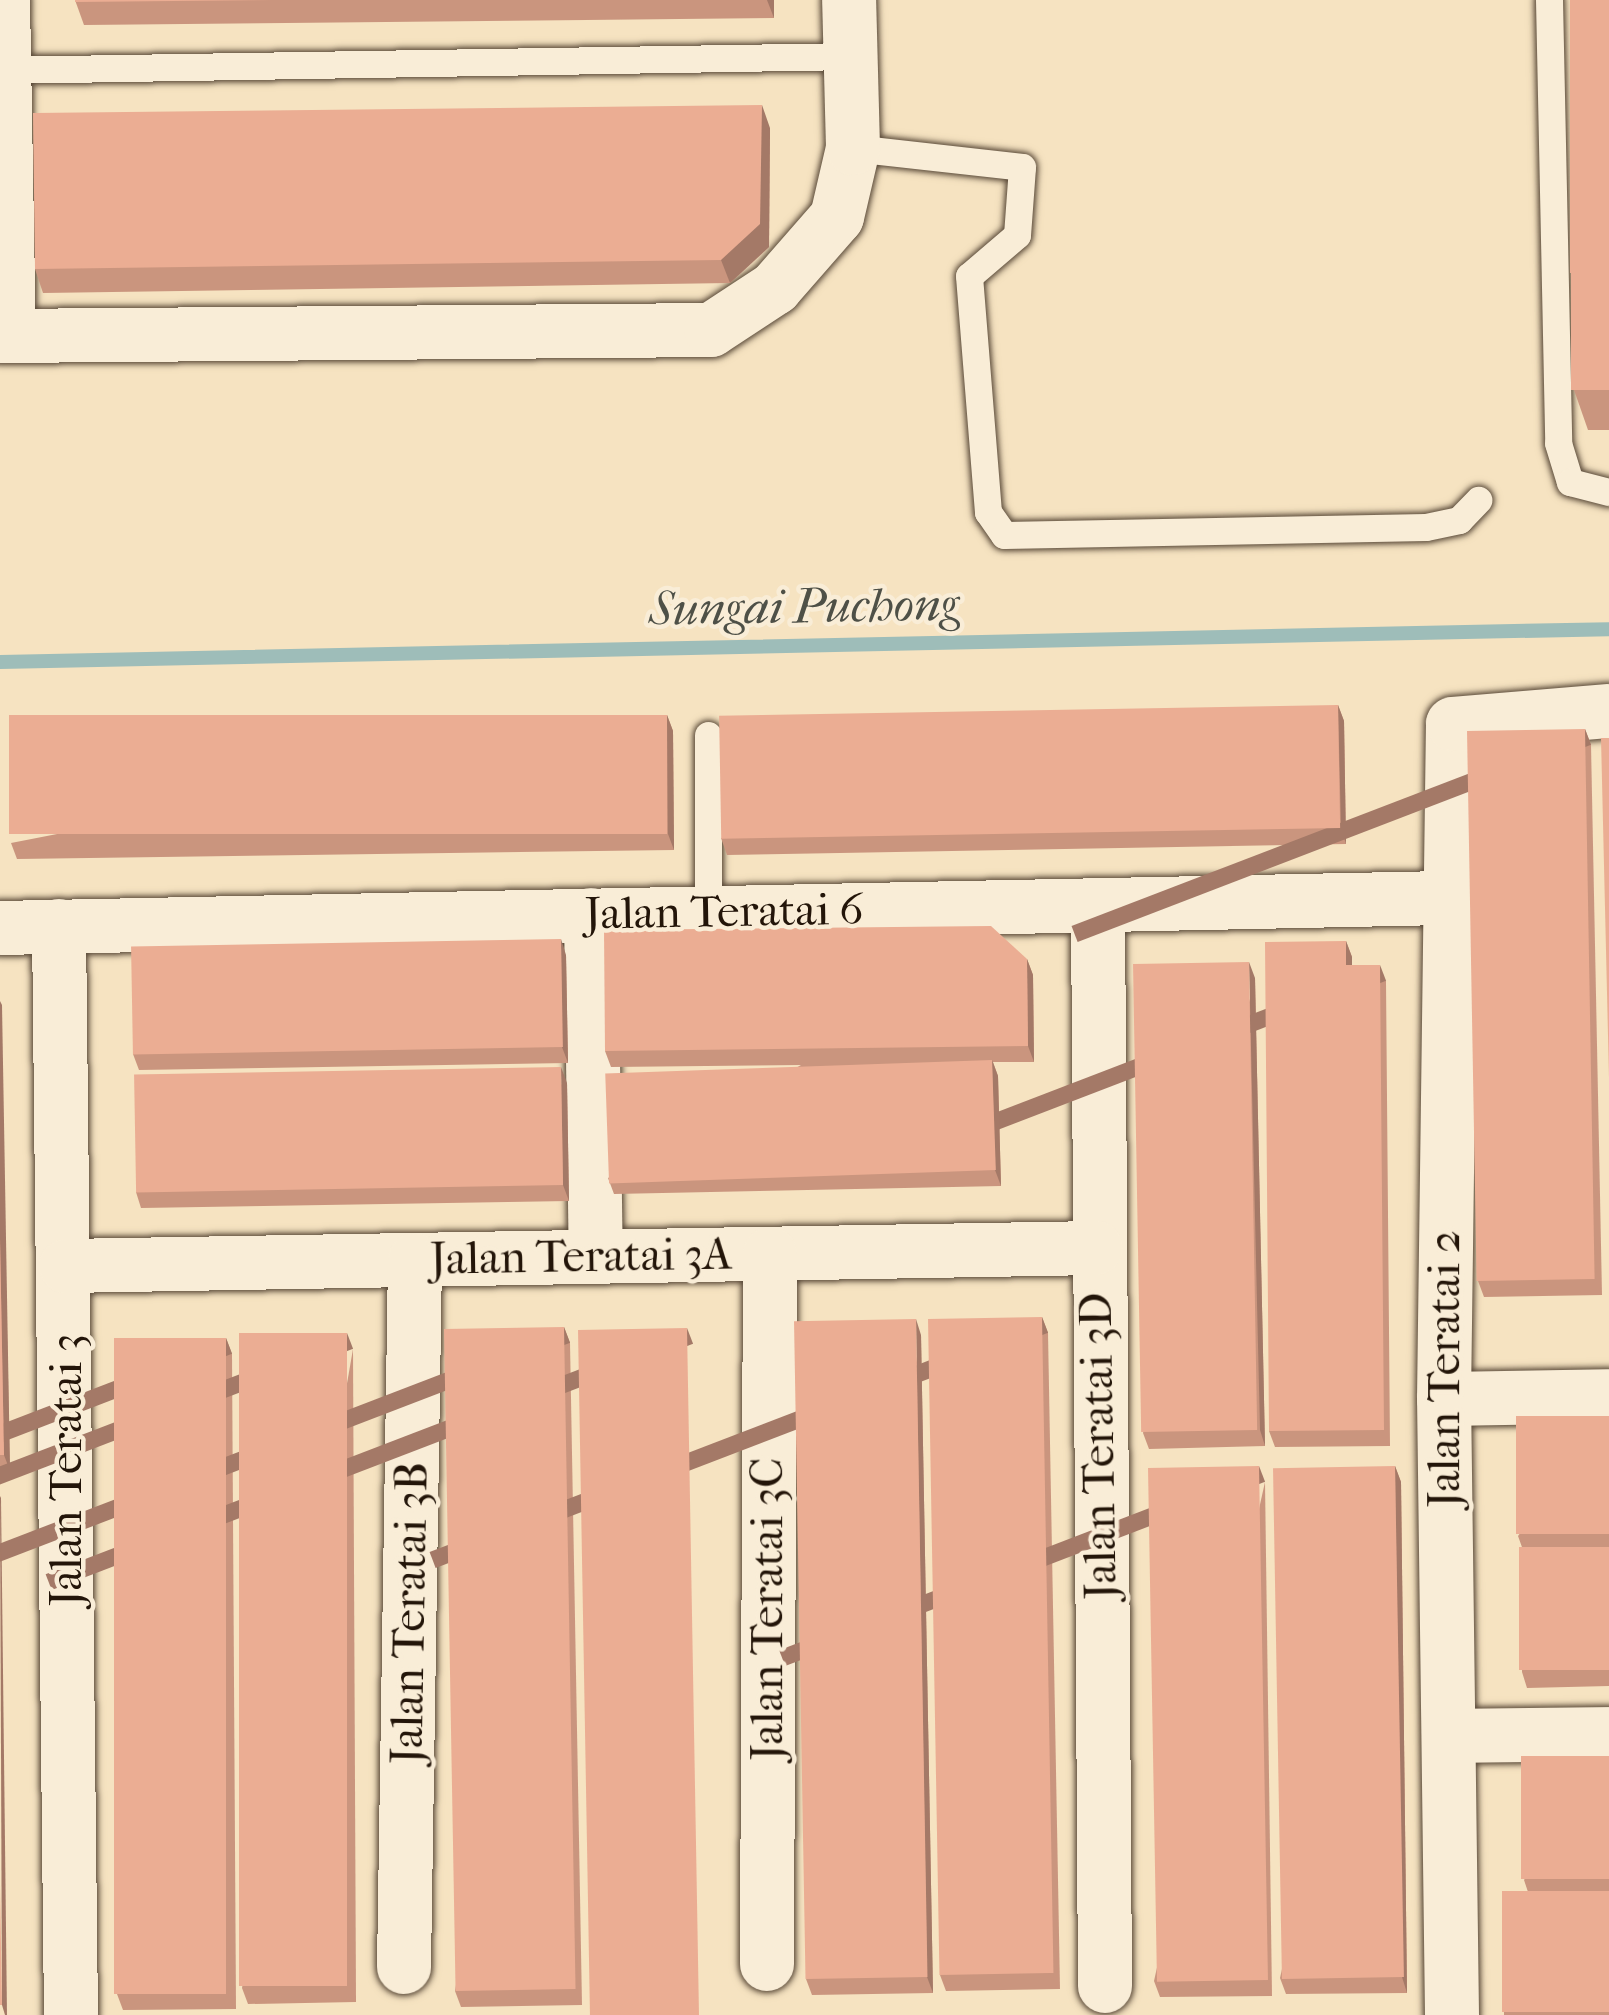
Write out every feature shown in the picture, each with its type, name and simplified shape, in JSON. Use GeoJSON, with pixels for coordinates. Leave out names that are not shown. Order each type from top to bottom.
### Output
{"type":"FeatureCollection","features":[{"type":"Feature","properties":{"kind":"street"},"geometry":{"type":"LineString","coordinates":[[3,0],[4,336],[711,330],[775,288],[836,217],[853,148],[849,0]]}},
{"type":"Feature","properties":{"kind":"street","name":"Jalan Teratai 2"},"geometry":{"type":"LineString","coordinates":[[1452,2015],[1444,1399],[1453,724],[1609,711]]}},
{"type":"Feature","properties":{"kind":"street","name":"Jalan Teratai 6"},"geometry":{"type":"LineString","coordinates":[[0,928],[1448,898]]}},
{"type":"Feature","properties":{"kind":"street","name":"Jalan Teratai 3D"},"geometry":{"type":"LineString","coordinates":[[1098,905],[1096,1248],[1106,1986]]}},
{"type":"Feature","properties":{"kind":"street"},"geometry":{"type":"LineString","coordinates":[[591,915],[596,1257]]}},
{"type":"Feature","properties":{"kind":"street","name":"Jalan Teratai 3"},"geometry":{"type":"LineString","coordinates":[[59,926],[71,2015]]}},
{"type":"Feature","properties":{"kind":"street","name":"Jalan Teratai 3A"},"geometry":{"type":"LineString","coordinates":[[66,1266],[1096,1248]]}},
{"type":"Feature","properties":{"kind":"street","name":"Jalan Teratai 3C"},"geometry":{"type":"LineString","coordinates":[[767,1964],[770,1254]]}},
{"type":"Feature","properties":{"kind":"street","name":"Jalan Teratai 3B"},"geometry":{"type":"LineString","coordinates":[[404,1967],[415,1260]]}},
{"type":"Feature","properties":{"kind":"street"},"geometry":{"type":"LineString","coordinates":[[1444,1399],[1609,1396]]}},
{"type":"Feature","properties":{"kind":"street"},"geometry":{"type":"LineString","coordinates":[[1449,1736],[1609,1734]]}},
{"type":"Feature","properties":{"kind":"lane"},"geometry":{"type":"LineString","coordinates":[[1550,0],[1558,443],[1570,482],[1609,492]]}},
{"type":"Feature","properties":{"kind":"lane"},"geometry":{"type":"LineString","coordinates":[[2,70],[850,56]]}},
{"type":"Feature","properties":{"kind":"lane"},"geometry":{"type":"LineString","coordinates":[[853,148],[1022,167],[1017,235],[969,277],[988,512],[1004,536],[1426,527],[1459,520],[1478,500]]}},
{"type":"Feature","properties":{"kind":"lane"},"geometry":{"type":"LineString","coordinates":[[708,913],[709,735]]}},
{"type":"Feature","properties":{"kind":"building"},"geometry":{"type":"Polygon","coordinates":[[[75,0],[272,0],[75,2],[75,0]]]}},
{"type":"Feature","properties":{"kind":"building"},"geometry":{"type":"Polygon","coordinates":[[[1570,0],[1609,0],[1609,273],[1570,273],[1570,0]]]}},
{"type":"Feature","properties":{"kind":"building"},"geometry":{"type":"Polygon","coordinates":[[[762,105],[760,224],[721,260],[35,269],[33,113],[762,105]]]}},
{"type":"Feature","properties":{"kind":"building"},"geometry":{"type":"Polygon","coordinates":[[[1571,273],[1609,273],[1609,390],[1571,390],[1571,273]]]}},
{"type":"Feature","properties":{"kind":"building"},"geometry":{"type":"Polygon","coordinates":[[[1338,705],[1340,828],[721,839],[719,716],[1338,705]]]}},
{"type":"Feature","properties":{"kind":"building"},"geometry":{"type":"Polygon","coordinates":[[[9,715],[667,715],[667,834],[9,834],[9,715]]]}},
{"type":"Feature","properties":{"kind":"building"},"geometry":{"type":"Polygon","coordinates":[[[1585,729],[1595,1279],[1477,1281],[1467,731],[1585,729]]]}},
{"type":"Feature","properties":{"kind":"building"},"geometry":{"type":"Polygon","coordinates":[[[1601,738],[1609,738],[1609,1078],[1601,738]]]}},
{"type":"Feature","properties":{"kind":"building"},"geometry":{"type":"Polygon","coordinates":[[[991,926],[1027,959],[1028,1046],[605,1051],[604,930],[991,926]]]}},
{"type":"Feature","properties":{"kind":"building"},"geometry":{"type":"Polygon","coordinates":[[[561,939],[563,1047],[133,1054],[131,947],[561,939]]]}},
{"type":"Feature","properties":{"kind":"building"},"geometry":{"type":"Polygon","coordinates":[[[1346,941],[1346,965],[1380,965],[1384,1430],[1269,1431],[1265,942],[1346,941]]]}},
{"type":"Feature","properties":{"kind":"building"},"geometry":{"type":"Polygon","coordinates":[[[1249,962],[1257,1430],[1141,1432],[1133,964],[1249,962]]]}},
{"type":"Feature","properties":{"kind":"building"},"geometry":{"type":"Polygon","coordinates":[[[992,1060],[996,1170],[609,1183],[605,1074],[992,1060]]]}},
{"type":"Feature","properties":{"kind":"building"},"geometry":{"type":"Polygon","coordinates":[[[561,1067],[563,1185],[136,1192],[134,1074],[561,1067]]]}},
{"type":"Feature","properties":{"kind":"building"},"geometry":{"type":"Polygon","coordinates":[[[0,1239],[4,1455],[0,1455],[0,1239]]]}},
{"type":"Feature","properties":{"kind":"building"},"geometry":{"type":"Polygon","coordinates":[[[1042,1317],[1053,1973],[939,1975],[928,1319],[1042,1317]]]}},
{"type":"Feature","properties":{"kind":"building"},"geometry":{"type":"Polygon","coordinates":[[[916,1319],[927,1977],[806,1979],[794,1321],[916,1319]]]}},
{"type":"Feature","properties":{"kind":"building"},"geometry":{"type":"Polygon","coordinates":[[[564,1327],[576,1989],[456,1991],[444,1329],[564,1327]]]}},
{"type":"Feature","properties":{"kind":"building"},"geometry":{"type":"Polygon","coordinates":[[[687,1328],[699,2015],[590,2015],[578,1330],[687,1328]]]}},
{"type":"Feature","properties":{"kind":"building"},"geometry":{"type":"Polygon","coordinates":[[[239,1333],[347,1333],[347,1986],[239,1986],[239,1333]]]}},
{"type":"Feature","properties":{"kind":"building"},"geometry":{"type":"Polygon","coordinates":[[[114,1338],[226,1338],[226,1994],[114,1994],[114,1338]]]}},
{"type":"Feature","properties":{"kind":"building"},"geometry":{"type":"Polygon","coordinates":[[[1516,1416],[1609,1416],[1609,1534],[1516,1534],[1516,1416]]]}},
{"type":"Feature","properties":{"kind":"building"},"geometry":{"type":"Polygon","coordinates":[[[1259,1466],[1268,1980],[1157,1982],[1148,1468],[1259,1466]]]}},
{"type":"Feature","properties":{"kind":"building"},"geometry":{"type":"Polygon","coordinates":[[[1395,1466],[1404,1977],[1282,1979],[1273,1468],[1395,1466]]]}},
{"type":"Feature","properties":{"kind":"building"},"geometry":{"type":"Polygon","coordinates":[[[1519,1547],[1609,1547],[1609,1670],[1519,1670],[1519,1547]]]}},
{"type":"Feature","properties":{"kind":"building"},"geometry":{"type":"Polygon","coordinates":[[[1521,1756],[1609,1756],[1609,1879],[1521,1879],[1521,1756]]]}},
{"type":"Feature","properties":{"kind":"building"},"geometry":{"type":"Polygon","coordinates":[[[0,1884],[2,2005],[0,2005],[0,1884]]]}},
{"type":"Feature","properties":{"kind":"building"},"geometry":{"type":"Polygon","coordinates":[[[1502,1891],[1609,1891],[1609,2012],[1502,2012],[1502,1891]]]}},
{"type":"Feature","properties":{"kind":"waterway","name":"Sungai Puchong"},"geometry":{"type":"LineString","coordinates":[[0,662],[1609,629]]}}]}
